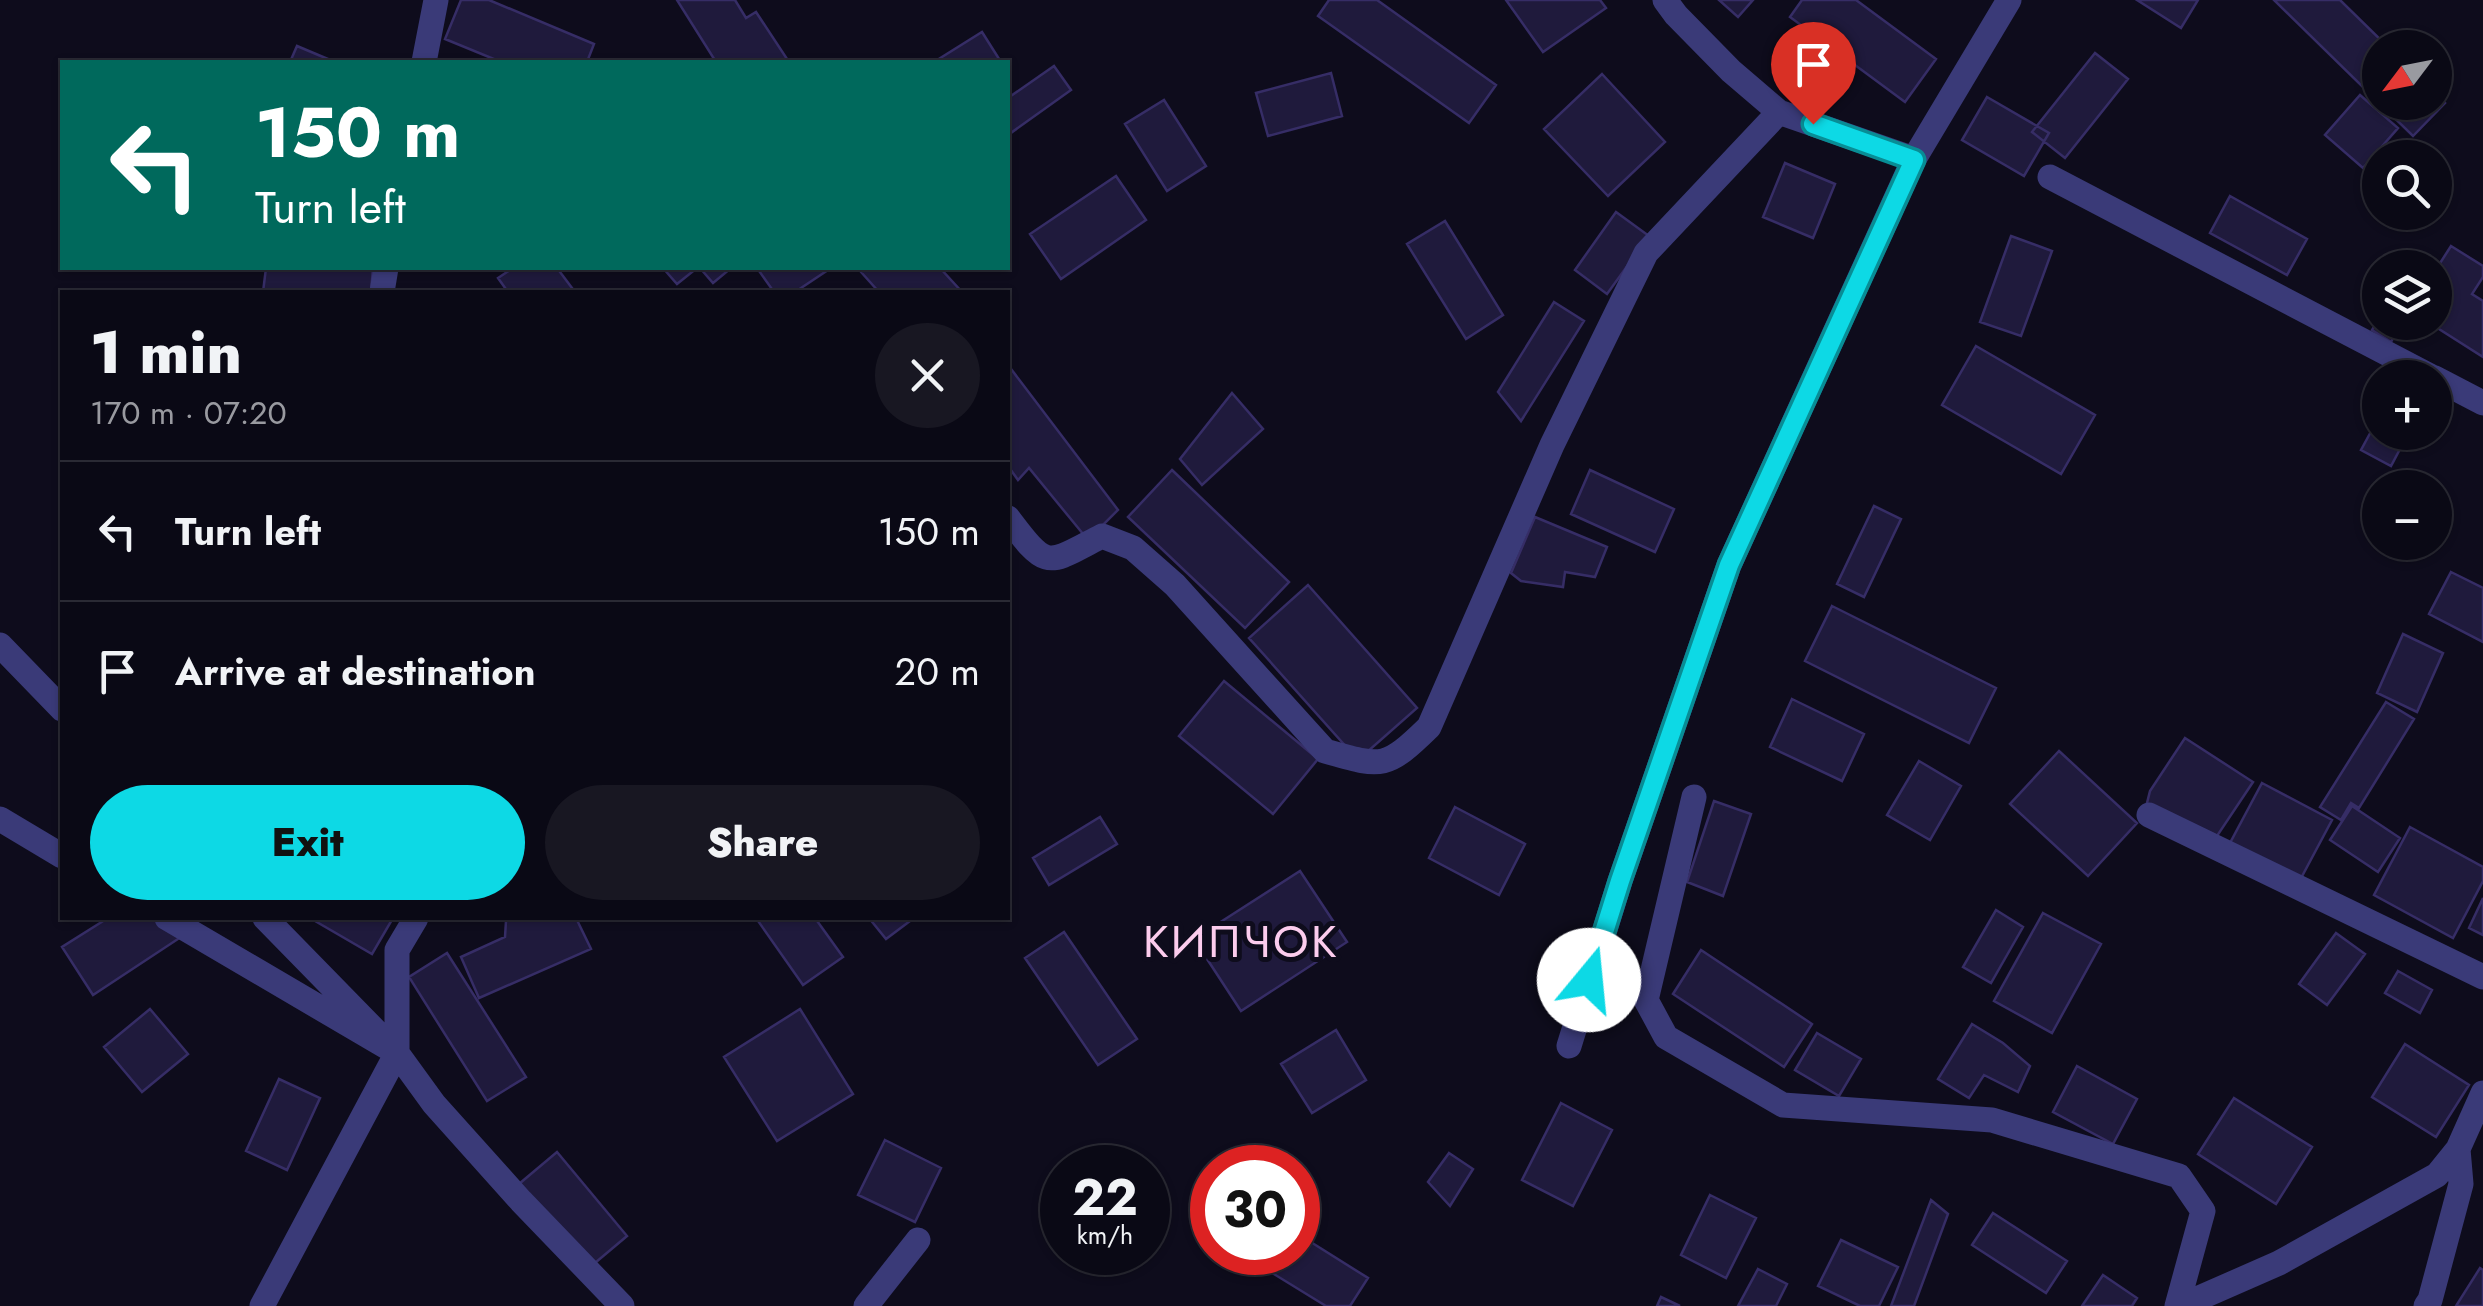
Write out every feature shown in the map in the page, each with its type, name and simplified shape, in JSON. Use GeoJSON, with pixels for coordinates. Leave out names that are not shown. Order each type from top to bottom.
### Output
{"type":"FeatureCollection","features":[{"type":"Feature","properties":{"kind":"street"},"geometry":{"type":"LineString","coordinates":[[424,60],[436,0]]}},
{"type":"Feature","properties":{"kind":"street"},"geometry":{"type":"LineString","coordinates":[[1666,0],[1731,71],[1779,112],[1914,160]]}},
{"type":"Feature","properties":{"kind":"street"},"geometry":{"type":"LineString","coordinates":[[1569,1046],[1620,881],[1729,565],[1914,160],[2009,0]]}},
{"type":"Feature","properties":{"kind":"street"},"geometry":{"type":"LineString","coordinates":[[1010,521],[1027,544],[1047,558],[1058,559],[1102,536],[1133,548],[1175,586],[1324,751],[1381,763],[1402,753],[1428,727],[1552,445],[1646,252],[1779,112]]}},
{"type":"Feature","properties":{"kind":"street"},"geometry":{"type":"LineString","coordinates":[[2050,177],[2400,360]]}},
{"type":"Feature","properties":{"kind":"street"},"geometry":{"type":"LineString","coordinates":[[2452,387],[2483,403]]}},
{"type":"Feature","properties":{"kind":"street"},"geometry":{"type":"LineString","coordinates":[[0,645],[60,707]]}},
{"type":"Feature","properties":{"kind":"street"},"geometry":{"type":"LineString","coordinates":[[1694,796],[1646,1000],[1666,1037],[1783,1105],[1992,1120],[2179,1176],[2203,1211],[2179,1306]]}},
{"type":"Feature","properties":{"kind":"street"},"geometry":{"type":"LineString","coordinates":[[2149,815],[2483,977]]}},
{"type":"Feature","properties":{"kind":"street"},"geometry":{"type":"LineString","coordinates":[[0,819],[60,855]]}},
{"type":"Feature","properties":{"kind":"street"},"geometry":{"type":"LineString","coordinates":[[170,920],[397,1053]]}},
{"type":"Feature","properties":{"kind":"street"},"geometry":{"type":"LineString","coordinates":[[267,920],[397,1053],[434,1104],[622,1306]]}},
{"type":"Feature","properties":{"kind":"street"},"geometry":{"type":"LineString","coordinates":[[262,1306],[397,1053],[397,950],[415,920]]}},
{"type":"Feature","properties":{"kind":"street"},"geometry":{"type":"LineString","coordinates":[[2179,1306],[2279,1263],[2437,1175],[2458,1149],[2483,1093]]}},
{"type":"Feature","properties":{"kind":"street"},"geometry":{"type":"LineString","coordinates":[[2426,1306],[2461,1184],[2458,1149]]}},
{"type":"Feature","properties":{"kind":"street"},"geometry":{"type":"LineString","coordinates":[[866,1306],[918,1240]]}},
{"type":"Feature","properties":{"kind":"building"},"geometry":{"type":"Polygon","coordinates":[[[461,0],[489,0],[594,44],[588,60],[496,60],[445,39],[461,0]]]}},
{"type":"Feature","properties":{"kind":"building"},"geometry":{"type":"Polygon","coordinates":[[[677,0],[735,0],[746,18],[756,12],[788,60],[715,60],[677,0]]]}},
{"type":"Feature","properties":{"kind":"building"},"geometry":{"type":"Polygon","coordinates":[[[1329,0],[1377,0],[1496,85],[1469,123],[1318,16],[1329,0]]]}},
{"type":"Feature","properties":{"kind":"building"},"geometry":{"type":"Polygon","coordinates":[[[1506,0],[1600,0],[1606,8],[1543,52],[1506,0]]]}},
{"type":"Feature","properties":{"kind":"building"},"geometry":{"type":"Polygon","coordinates":[[[1719,0],[1753,0],[1738,17],[1719,0]]]}},
{"type":"Feature","properties":{"kind":"building"},"geometry":{"type":"Polygon","coordinates":[[[1802,0],[1856,0],[1936,59],[1905,102],[1790,17],[1802,0]]]}},
{"type":"Feature","properties":{"kind":"building"},"geometry":{"type":"Polygon","coordinates":[[[2137,0],[2198,0],[2181,28],[2137,0]]]}},
{"type":"Feature","properties":{"kind":"building"},"geometry":{"type":"Polygon","coordinates":[[[2274,0],[2340,0],[2371,30],[2362,30],[2362,86],[2274,0]]]}},
{"type":"Feature","properties":{"kind":"building"},"geometry":{"type":"Polygon","coordinates":[[[982,32],[1000,60],[937,60],[982,32]]]}},
{"type":"Feature","properties":{"kind":"building"},"geometry":{"type":"Polygon","coordinates":[[[297,46],[330,60],[291,60],[297,46]]]}},
{"type":"Feature","properties":{"kind":"building"},"geometry":{"type":"Polygon","coordinates":[[[2095,53],[2128,79],[2065,158],[2032,132],[2095,53]]]}},
{"type":"Feature","properties":{"kind":"building"},"geometry":{"type":"Polygon","coordinates":[[[1054,66],[1071,90],[1010,134],[1010,97],[1054,66]]]}},
{"type":"Feature","properties":{"kind":"building"},"geometry":{"type":"Polygon","coordinates":[[[1331,73],[1342,116],[1268,136],[1256,93],[1331,73]]]}},
{"type":"Feature","properties":{"kind":"building"},"geometry":{"type":"Polygon","coordinates":[[[1602,74],[1665,142],[1608,196],[1544,129],[1602,74]]]}},
{"type":"Feature","properties":{"kind":"building"},"geometry":{"type":"Polygon","coordinates":[[[2360,95],[2362,120],[2389,120],[2398,128],[2388,140],[2362,140],[2362,167],[2325,135],[2360,95]]]}},
{"type":"Feature","properties":{"kind":"building"},"geometry":{"type":"Polygon","coordinates":[[[1987,97],[2049,133],[2024,176],[1962,140],[1987,97]]]}},
{"type":"Feature","properties":{"kind":"building"},"geometry":{"type":"Polygon","coordinates":[[[1164,100],[1206,166],[1167,191],[1125,124],[1164,100]]]}},
{"type":"Feature","properties":{"kind":"building"},"geometry":{"type":"Polygon","coordinates":[[[2397,120],[2429,120],[2413,136],[2397,120]]]}},
{"type":"Feature","properties":{"kind":"building"},"geometry":{"type":"Polygon","coordinates":[[[1785,163],[1835,184],[1813,238],[1763,217],[1785,163]]]}},
{"type":"Feature","properties":{"kind":"building"},"geometry":{"type":"Polygon","coordinates":[[[1116,176],[1146,220],[1061,279],[1030,234],[1116,176]]]}},
{"type":"Feature","properties":{"kind":"building"},"geometry":{"type":"Polygon","coordinates":[[[2230,196],[2307,239],[2287,275],[2210,233],[2230,196]]]}},
{"type":"Feature","properties":{"kind":"building"},"geometry":{"type":"Polygon","coordinates":[[[1616,212],[1649,236],[1607,294],[1575,270],[1616,212]]]}},
{"type":"Feature","properties":{"kind":"building"},"geometry":{"type":"Polygon","coordinates":[[[1445,221],[1503,315],[1466,339],[1407,244],[1445,221]]]}},
{"type":"Feature","properties":{"kind":"building"},"geometry":{"type":"Polygon","coordinates":[[[2011,236],[2052,251],[2021,336],[1980,322],[2011,236]]]}},
{"type":"Feature","properties":{"kind":"building"},"geometry":{"type":"Polygon","coordinates":[[[2451,246],[2483,266],[2483,277],[2472,294],[2483,301],[2483,357],[2452,337],[2452,250],[2448,250],[2451,246]]]}},
{"type":"Feature","properties":{"kind":"building"},"geometry":{"type":"Polygon","coordinates":[[[266,270],[373,270],[371,290],[263,290],[266,270]]]}},
{"type":"Feature","properties":{"kind":"building"},"geometry":{"type":"Polygon","coordinates":[[[510,270],[558,270],[574,290],[507,290],[498,278],[510,270]]]}},
{"type":"Feature","properties":{"kind":"building"},"geometry":{"type":"Polygon","coordinates":[[[665,270],[694,270],[677,284],[665,270]]]}},
{"type":"Feature","properties":{"kind":"building"},"geometry":{"type":"Polygon","coordinates":[[[702,270],[729,270],[713,283],[702,270]]]}},
{"type":"Feature","properties":{"kind":"building"},"geometry":{"type":"Polygon","coordinates":[[[758,270],[828,270],[798,290],[773,290],[758,270]]]}},
{"type":"Feature","properties":{"kind":"building"},"geometry":{"type":"Polygon","coordinates":[[[942,270],[960,290],[877,290],[861,272],[942,270]]]}},
{"type":"Feature","properties":{"kind":"building"},"geometry":{"type":"Polygon","coordinates":[[[1554,302],[1584,321],[1521,421],[1498,392],[1554,302]]]}},
{"type":"Feature","properties":{"kind":"building"},"geometry":{"type":"Polygon","coordinates":[[[1976,346],[2095,415],[2061,474],[1942,405],[1976,346]]]}},
{"type":"Feature","properties":{"kind":"building"},"geometry":{"type":"Polygon","coordinates":[[[1010,368],[1118,510],[1088,540],[1029,468],[1018,480],[1010,469],[1010,368]]]}},
{"type":"Feature","properties":{"kind":"building"},"geometry":{"type":"Polygon","coordinates":[[[1232,393],[1263,429],[1202,485],[1180,459],[1232,393]]]}},
{"type":"Feature","properties":{"kind":"building"},"geometry":{"type":"Polygon","coordinates":[[[2362,448],[2399,450],[2391,466],[2362,448]]]}},
{"type":"Feature","properties":{"kind":"building"},"geometry":{"type":"Polygon","coordinates":[[[1172,470],[1289,582],[1245,628],[1128,517],[1172,470]]]}},
{"type":"Feature","properties":{"kind":"building"},"geometry":{"type":"Polygon","coordinates":[[[1590,470],[1674,509],[1655,552],[1571,514],[1590,470]]]}},
{"type":"Feature","properties":{"kind":"building"},"geometry":{"type":"Polygon","coordinates":[[[1874,506],[1901,519],[1864,597],[1837,584],[1874,506]]]}},
{"type":"Feature","properties":{"kind":"building"},"geometry":{"type":"Polygon","coordinates":[[[1535,517],[1607,547],[1595,577],[1565,572],[1563,587],[1521,581],[1511,573],[1535,517]]]}},
{"type":"Feature","properties":{"kind":"building"},"geometry":{"type":"Polygon","coordinates":[[[2451,572],[2483,588],[2483,642],[2429,614],[2451,572]]]}},
{"type":"Feature","properties":{"kind":"building"},"geometry":{"type":"Polygon","coordinates":[[[1308,585],[1417,708],[1358,760],[1249,638],[1308,585]]]}},
{"type":"Feature","properties":{"kind":"building"},"geometry":{"type":"Polygon","coordinates":[[[1832,606],[1996,688],[1969,743],[1805,661],[1832,606]]]}},
{"type":"Feature","properties":{"kind":"building"},"geometry":{"type":"Polygon","coordinates":[[[2403,634],[2443,653],[2417,712],[2377,693],[2403,634]]]}},
{"type":"Feature","properties":{"kind":"building"},"geometry":{"type":"Polygon","coordinates":[[[1224,681],[1318,759],[1273,814],[1179,736],[1224,681]]]}},
{"type":"Feature","properties":{"kind":"building"},"geometry":{"type":"Polygon","coordinates":[[[1792,699],[1864,734],[1842,781],[1770,747],[1792,699]]]}},
{"type":"Feature","properties":{"kind":"building"},"geometry":{"type":"Polygon","coordinates":[[[2386,702],[2414,719],[2359,808],[2351,803],[2341,820],[2320,807],[2386,702]]]}},
{"type":"Feature","properties":{"kind":"building"},"geometry":{"type":"Polygon","coordinates":[[[2185,738],[2253,782],[2217,836],[2147,803],[2150,791],[2185,738]]]}},
{"type":"Feature","properties":{"kind":"building"},"geometry":{"type":"Polygon","coordinates":[[[2059,751],[2137,823],[2088,876],[2010,804],[2059,751]]]}},
{"type":"Feature","properties":{"kind":"building"},"geometry":{"type":"Polygon","coordinates":[[[1919,761],[1961,786],[1930,840],[1887,815],[1919,761]]]}},
{"type":"Feature","properties":{"kind":"building"},"geometry":{"type":"Polygon","coordinates":[[[2262,783],[2332,820],[2300,880],[2230,843],[2262,783]]]}},
{"type":"Feature","properties":{"kind":"building"},"geometry":{"type":"Polygon","coordinates":[[[1714,801],[1751,814],[1723,896],[1687,882],[1714,801]]]}},
{"type":"Feature","properties":{"kind":"building"},"geometry":{"type":"Polygon","coordinates":[[[2352,806],[2400,838],[2378,872],[2330,840],[2352,806]]]}},
{"type":"Feature","properties":{"kind":"building"},"geometry":{"type":"Polygon","coordinates":[[[1455,807],[1525,844],[1499,895],[1429,858],[1455,807]]]}},
{"type":"Feature","properties":{"kind":"building"},"geometry":{"type":"Polygon","coordinates":[[[1100,817],[1117,844],[1049,885],[1033,858],[1100,817]]]}},
{"type":"Feature","properties":{"kind":"building"},"geometry":{"type":"Polygon","coordinates":[[[2410,827],[2483,867],[2483,881],[2453,938],[2374,895],[2410,827]]]}},
{"type":"Feature","properties":{"kind":"building"},"geometry":{"type":"Polygon","coordinates":[[[1300,871],[1347,942],[1241,1011],[1194,939],[1300,871]]]}},
{"type":"Feature","properties":{"kind":"building"},"geometry":{"type":"Polygon","coordinates":[[[2483,898],[2483,935],[2469,928],[2483,898]]]}},
{"type":"Feature","properties":{"kind":"building"},"geometry":{"type":"Polygon","coordinates":[[[1996,910],[2023,927],[1991,983],[1963,967],[1996,910]]]}},
{"type":"Feature","properties":{"kind":"building"},"geometry":{"type":"Polygon","coordinates":[[[2043,913],[2101,944],[2052,1033],[1994,1001],[2043,913]]]}},
{"type":"Feature","properties":{"kind":"building"},"geometry":{"type":"Polygon","coordinates":[[[105,920],[169,920],[181,937],[93,995],[62,947],[105,920]]]}},
{"type":"Feature","properties":{"kind":"building"},"geometry":{"type":"Polygon","coordinates":[[[313,920],[392,920],[372,954],[313,920]]]}},
{"type":"Feature","properties":{"kind":"building"},"geometry":{"type":"Polygon","coordinates":[[[577,920],[591,949],[479,998],[461,957],[505,937],[506,921],[577,920]]]}},
{"type":"Feature","properties":{"kind":"building"},"geometry":{"type":"Polygon","coordinates":[[[757,920],[816,920],[843,957],[803,985],[757,920]]]}},
{"type":"Feature","properties":{"kind":"building"},"geometry":{"type":"Polygon","coordinates":[[[871,920],[911,920],[886,939],[871,920]]]}},
{"type":"Feature","properties":{"kind":"building"},"geometry":{"type":"Polygon","coordinates":[[[1064,932],[1137,1039],[1098,1065],[1025,958],[1064,932]]]}},
{"type":"Feature","properties":{"kind":"building"},"geometry":{"type":"Polygon","coordinates":[[[2336,933],[2365,954],[2327,1005],[2299,984],[2336,933]]]}},
{"type":"Feature","properties":{"kind":"building"},"geometry":{"type":"Polygon","coordinates":[[[1701,950],[1812,1024],[1784,1067],[1673,994],[1701,950]]]}},
{"type":"Feature","properties":{"kind":"building"},"geometry":{"type":"Polygon","coordinates":[[[447,953],[526,1077],[487,1101],[409,977],[447,953]]]}},
{"type":"Feature","properties":{"kind":"building"},"geometry":{"type":"Polygon","coordinates":[[[2398,971],[2432,990],[2420,1013],[2385,993],[2398,971]]]}},
{"type":"Feature","properties":{"kind":"building"},"geometry":{"type":"Polygon","coordinates":[[[150,1009],[188,1054],[142,1092],[104,1047],[150,1009]]]}},
{"type":"Feature","properties":{"kind":"building"},"geometry":{"type":"Polygon","coordinates":[[[800,1009],[853,1094],[777,1141],[724,1057],[800,1009]]]}},
{"type":"Feature","properties":{"kind":"building"},"geometry":{"type":"Polygon","coordinates":[[[1972,1024],[2030,1066],[2018,1092],[1984,1075],[1969,1098],[1938,1079],[1972,1024]]]}},
{"type":"Feature","properties":{"kind":"building"},"geometry":{"type":"Polygon","coordinates":[[[1336,1030],[1366,1080],[1312,1113],[1281,1064],[1336,1030]]]}},
{"type":"Feature","properties":{"kind":"building"},"geometry":{"type":"Polygon","coordinates":[[[1817,1033],[1861,1059],[1839,1096],[1795,1070],[1817,1033]]]}},
{"type":"Feature","properties":{"kind":"building"},"geometry":{"type":"Polygon","coordinates":[[[2405,1044],[2469,1085],[2436,1137],[2372,1097],[2405,1044]]]}},
{"type":"Feature","properties":{"kind":"building"},"geometry":{"type":"Polygon","coordinates":[[[2077,1066],[2137,1099],[2113,1144],[2053,1112],[2077,1066]]]}},
{"type":"Feature","properties":{"kind":"building"},"geometry":{"type":"Polygon","coordinates":[[[279,1079],[320,1098],[287,1170],[246,1151],[279,1079]]]}},
{"type":"Feature","properties":{"kind":"building"},"geometry":{"type":"Polygon","coordinates":[[[2234,1098],[2312,1147],[2276,1204],[2198,1154],[2234,1098]]]}},
{"type":"Feature","properties":{"kind":"building"},"geometry":{"type":"Polygon","coordinates":[[[1561,1103],[1612,1130],[1573,1206],[1522,1180],[1561,1103]]]}},
{"type":"Feature","properties":{"kind":"building"},"geometry":{"type":"Polygon","coordinates":[[[885,1140],[941,1168],[915,1222],[858,1195],[885,1140]]]}},
{"type":"Feature","properties":{"kind":"building"},"geometry":{"type":"Polygon","coordinates":[[[557,1152],[627,1236],[589,1268],[519,1184],[557,1152]]]}},
{"type":"Feature","properties":{"kind":"building"},"geometry":{"type":"Polygon","coordinates":[[[1449,1153],[1473,1169],[1450,1206],[1428,1182],[1449,1153]]]}},
{"type":"Feature","properties":{"kind":"building"},"geometry":{"type":"Polygon","coordinates":[[[1710,1195],[1756,1218],[1726,1278],[1681,1255],[1710,1195]]]}},
{"type":"Feature","properties":{"kind":"building"},"geometry":{"type":"Polygon","coordinates":[[[1931,1200],[1948,1214],[1914,1306],[1891,1306],[1931,1200]]]}},
{"type":"Feature","properties":{"kind":"building"},"geometry":{"type":"Polygon","coordinates":[[[1993,1213],[2067,1261],[2046,1293],[1972,1245],[1993,1213]]]}},
{"type":"Feature","properties":{"kind":"building"},"geometry":{"type":"Polygon","coordinates":[[[1841,1240],[1898,1267],[1879,1306],[1860,1306],[1818,1286],[1841,1240]]]}},
{"type":"Feature","properties":{"kind":"building"},"geometry":{"type":"Polygon","coordinates":[[[1320,1248],[1368,1278],[1350,1306],[1326,1306],[1276,1275],[1320,1275],[1320,1248]]]}},
{"type":"Feature","properties":{"kind":"building"},"geometry":{"type":"Polygon","coordinates":[[[2480,1268],[2483,1306],[2456,1306],[2480,1268]]]}},
{"type":"Feature","properties":{"kind":"building"},"geometry":{"type":"Polygon","coordinates":[[[1758,1269],[1787,1284],[1776,1306],[1738,1306],[1758,1269]]]}},
{"type":"Feature","properties":{"kind":"building"},"geometry":{"type":"Polygon","coordinates":[[[2103,1275],[2137,1298],[2132,1306],[2082,1306],[2103,1275]]]}},
{"type":"Feature","properties":{"kind":"building"},"geometry":{"type":"Polygon","coordinates":[[[1661,1297],[1680,1306],[1657,1306],[1661,1297]]]}},
{"type":"Feature","properties":{"kind":"district","name":"КИПЧОК"},"geometry":{"type":"Point","coordinates":[1241,941]}},
{"type":"Feature","properties":{"kind":"route"},"geometry":{"type":"LineString","coordinates":[[1589,980],[1729,565],[1914,160],[1813,124]]}}]}
